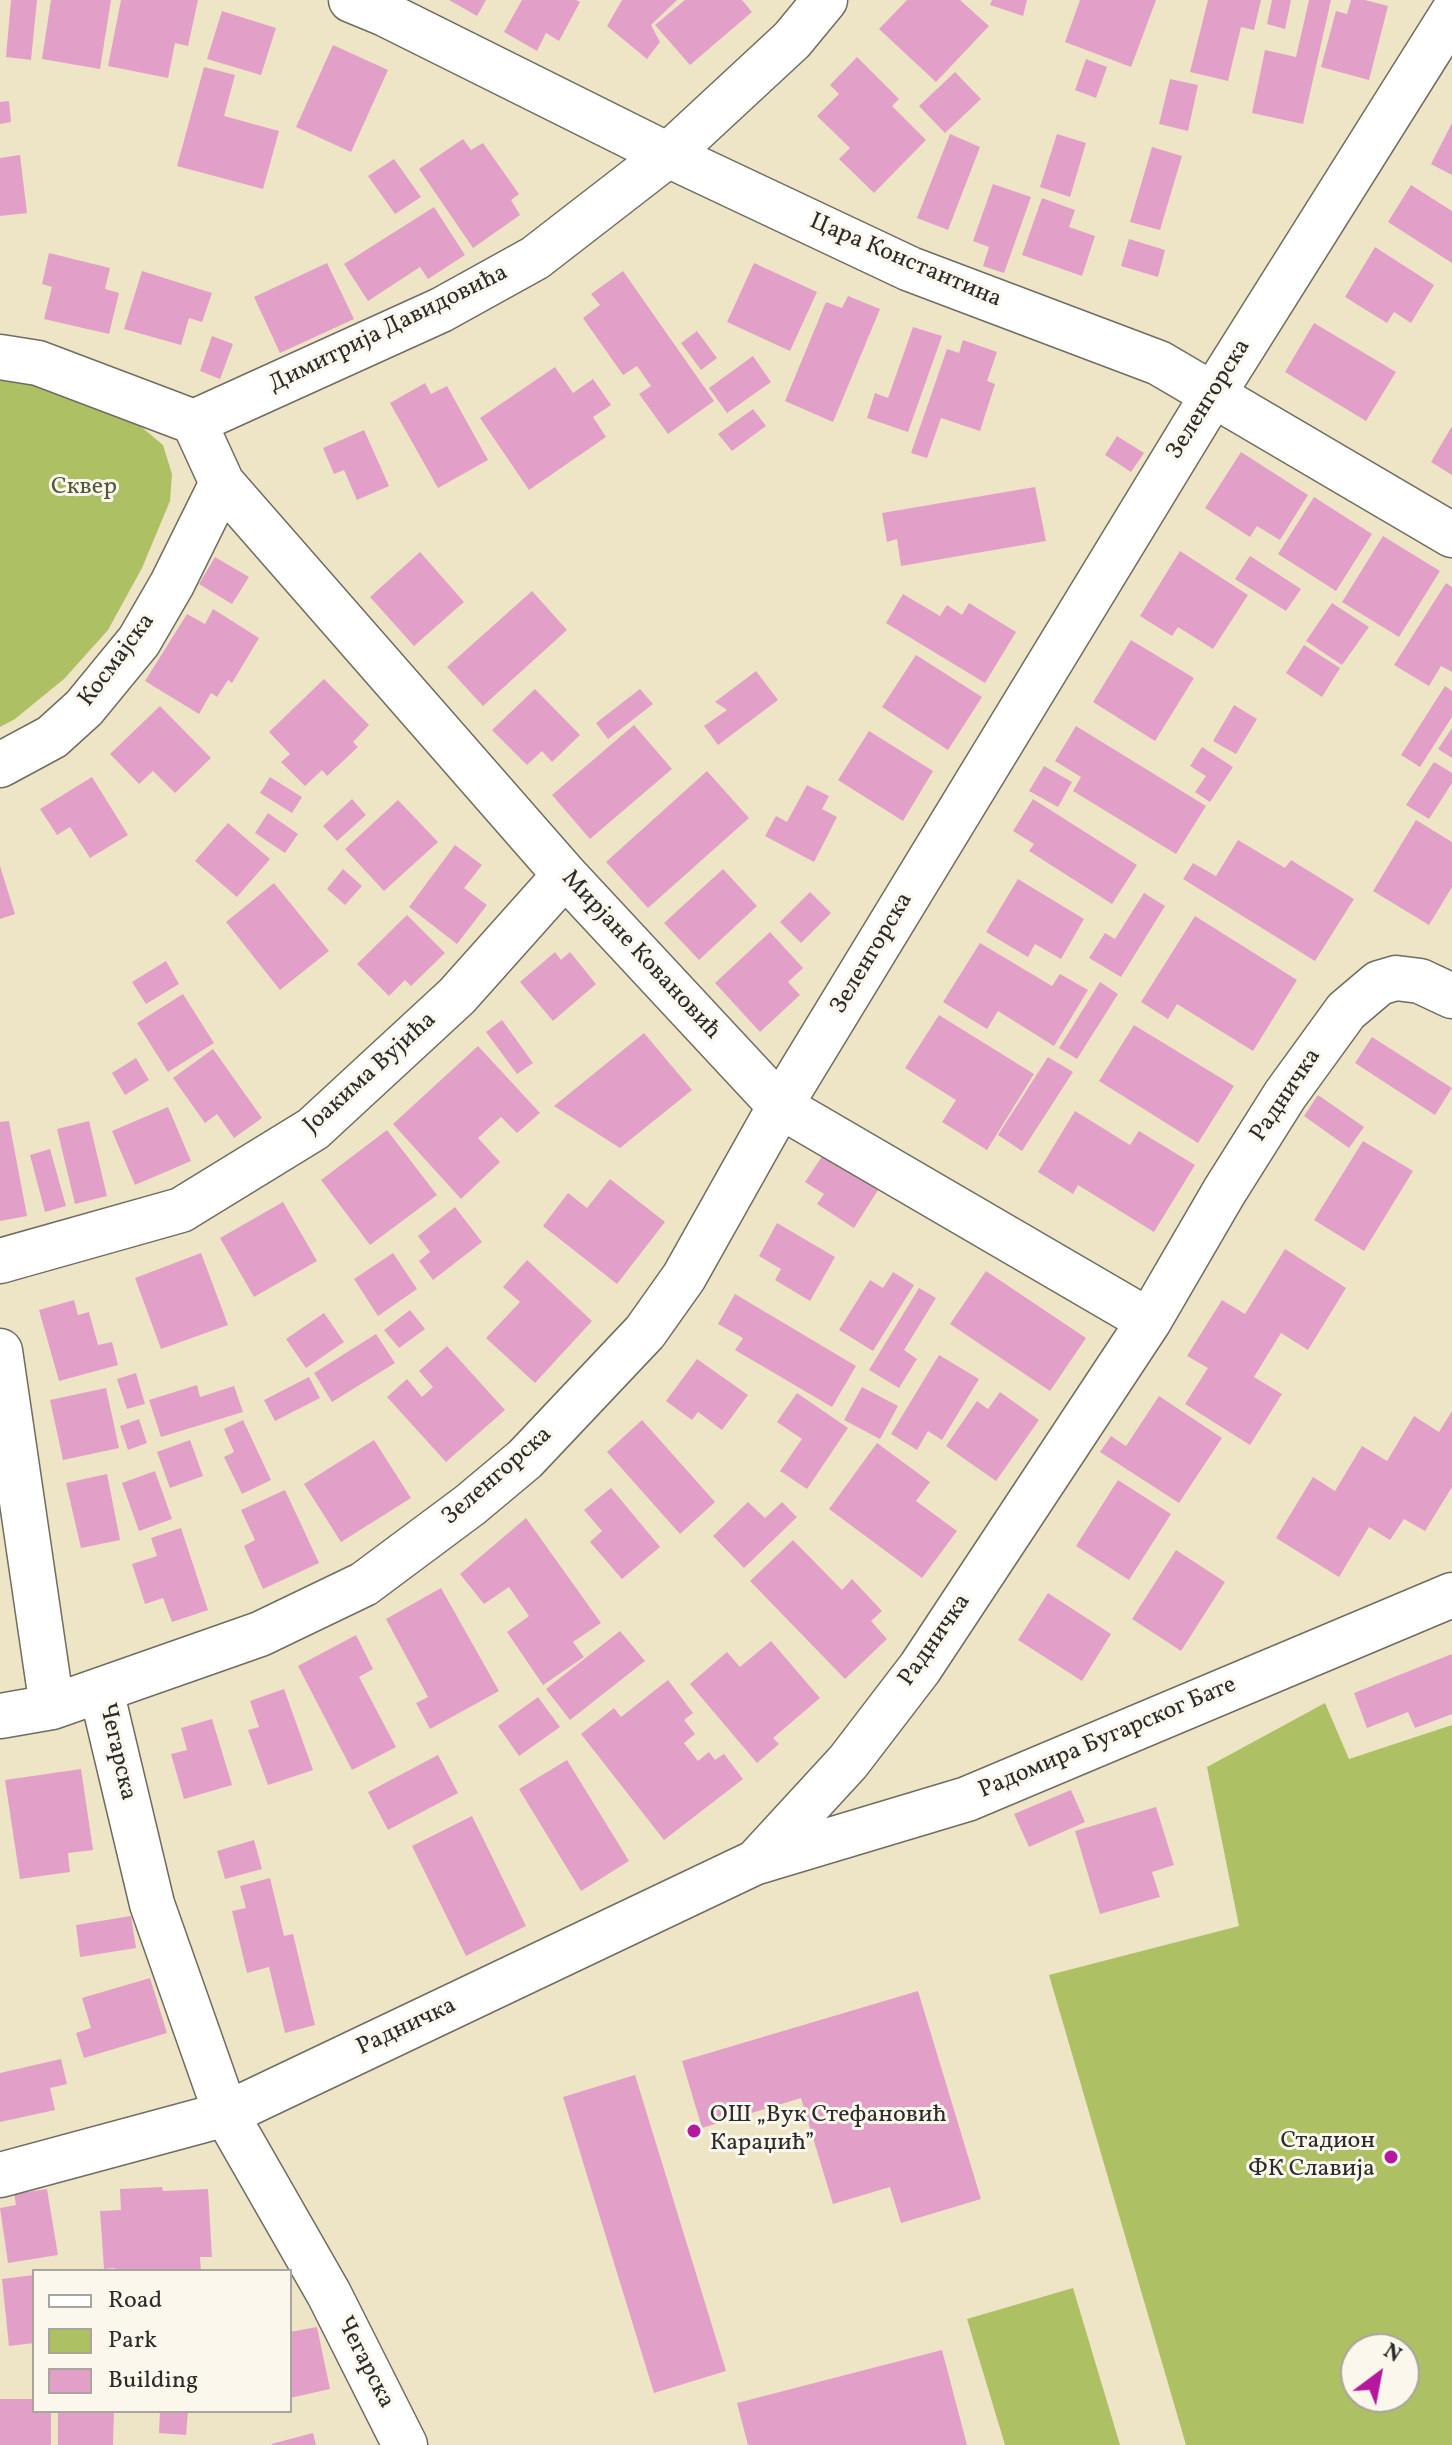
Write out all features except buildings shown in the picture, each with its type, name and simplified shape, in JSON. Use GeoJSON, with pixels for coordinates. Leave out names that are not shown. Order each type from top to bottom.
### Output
{"type":"FeatureCollection","features":[{"type":"Feature","properties":{"kind":"street","name":"Цара Константина"},"geometry":{"type":"LineString","coordinates":[[351,0],[910,269],[1159,363],[1452,535]]}},
{"type":"Feature","properties":{"kind":"street","name":"Димитрија Давидовића"},"geometry":{"type":"LineString","coordinates":[[194,422],[441,310],[535,258],[668,155],[792,40],[825,0]]}},
{"type":"Feature","properties":{"kind":"street","name":"Зеленгорска"},"geometry":{"type":"LineString","coordinates":[[101,1690],[260,1634],[364,1584],[470,1505],[525,1459],[645,1332],[684,1277],[780,1106],[1214,393],[1452,14]]}},
{"type":"Feature","properties":{"kind":"street"},"geometry":{"type":"LineString","coordinates":[[0,357],[38,363],[194,422],[222,483]]}},
{"type":"Feature","properties":{"kind":"street","name":"Мирјане Ковановић"},"geometry":{"type":"LineString","coordinates":[[222,483],[565,875],[780,1106],[1149,1321]]}},
{"type":"Feature","properties":{"kind":"street","name":"Космајска"},"geometry":{"type":"LineString","coordinates":[[0,765],[52,737],[84,708],[139,641],[172,584],[222,483]]}},
{"type":"Feature","properties":{"kind":"street","name":"Јоакима Вујића"},"geometry":{"type":"LineString","coordinates":[[0,1261],[181,1210],[313,1129],[457,996],[565,875]]}},
{"type":"Feature","properties":{"kind":"street","name":"Радничка"},"geometry":{"type":"LineString","coordinates":[[226,2114],[756,1862],[848,1762],[920,1668],[1149,1321],[1285,1095],[1346,1011],[1379,983],[1396,978],[1420,981],[1452,996]]}},
{"type":"Feature","properties":{"kind":"street"},"geometry":{"type":"LineString","coordinates":[[0,1351],[52,1707],[0,1716]]}},
{"type":"Feature","properties":{"kind":"street","name":"Радомира Бугарског Бате"},"geometry":{"type":"LineString","coordinates":[[756,1862],[967,1799],[1452,1595]]}},
{"type":"Feature","properties":{"kind":"street","name":"Чегарска"},"geometry":{"type":"LineString","coordinates":[[52,1707],[101,1690],[152,1904],[226,2114],[329,2294],[405,2445]]}},
{"type":"Feature","properties":{"kind":"street"},"geometry":{"type":"LineString","coordinates":[[0,2175],[226,2114]]}},
{"type":"Feature","properties":{"kind":"green space","name":"Сквер"},"geometry":{"type":"Polygon","coordinates":[[[0,371],[126,414],[163,445],[172,474],[170,501],[142,568],[108,630],[64,679],[15,719],[0,727],[0,371]]]}},
{"type":"Feature","properties":{"kind":"green space"},"geometry":{"type":"Polygon","coordinates":[[[1325,1703],[1349,1759],[1452,1725],[1452,2445],[1186,2445],[1049,1975],[1239,1926],[1207,1767],[1325,1703]]]}},
{"type":"Feature","properties":{"kind":"green space"},"geometry":{"type":"Polygon","coordinates":[[[1073,2288],[1120,2445],[1005,2445],[967,2319],[1073,2288]]]}},
{"type":"Feature","properties":{"kind":"place","name":"ОШ „Вук Стефановић Караџић”"},"geometry":{"type":"Point","coordinates":[694,2131]}},
{"type":"Feature","properties":{"kind":"place","name":"Стадион ФК Славија"},"geometry":{"type":"Point","coordinates":[1391,2157]}}]}
